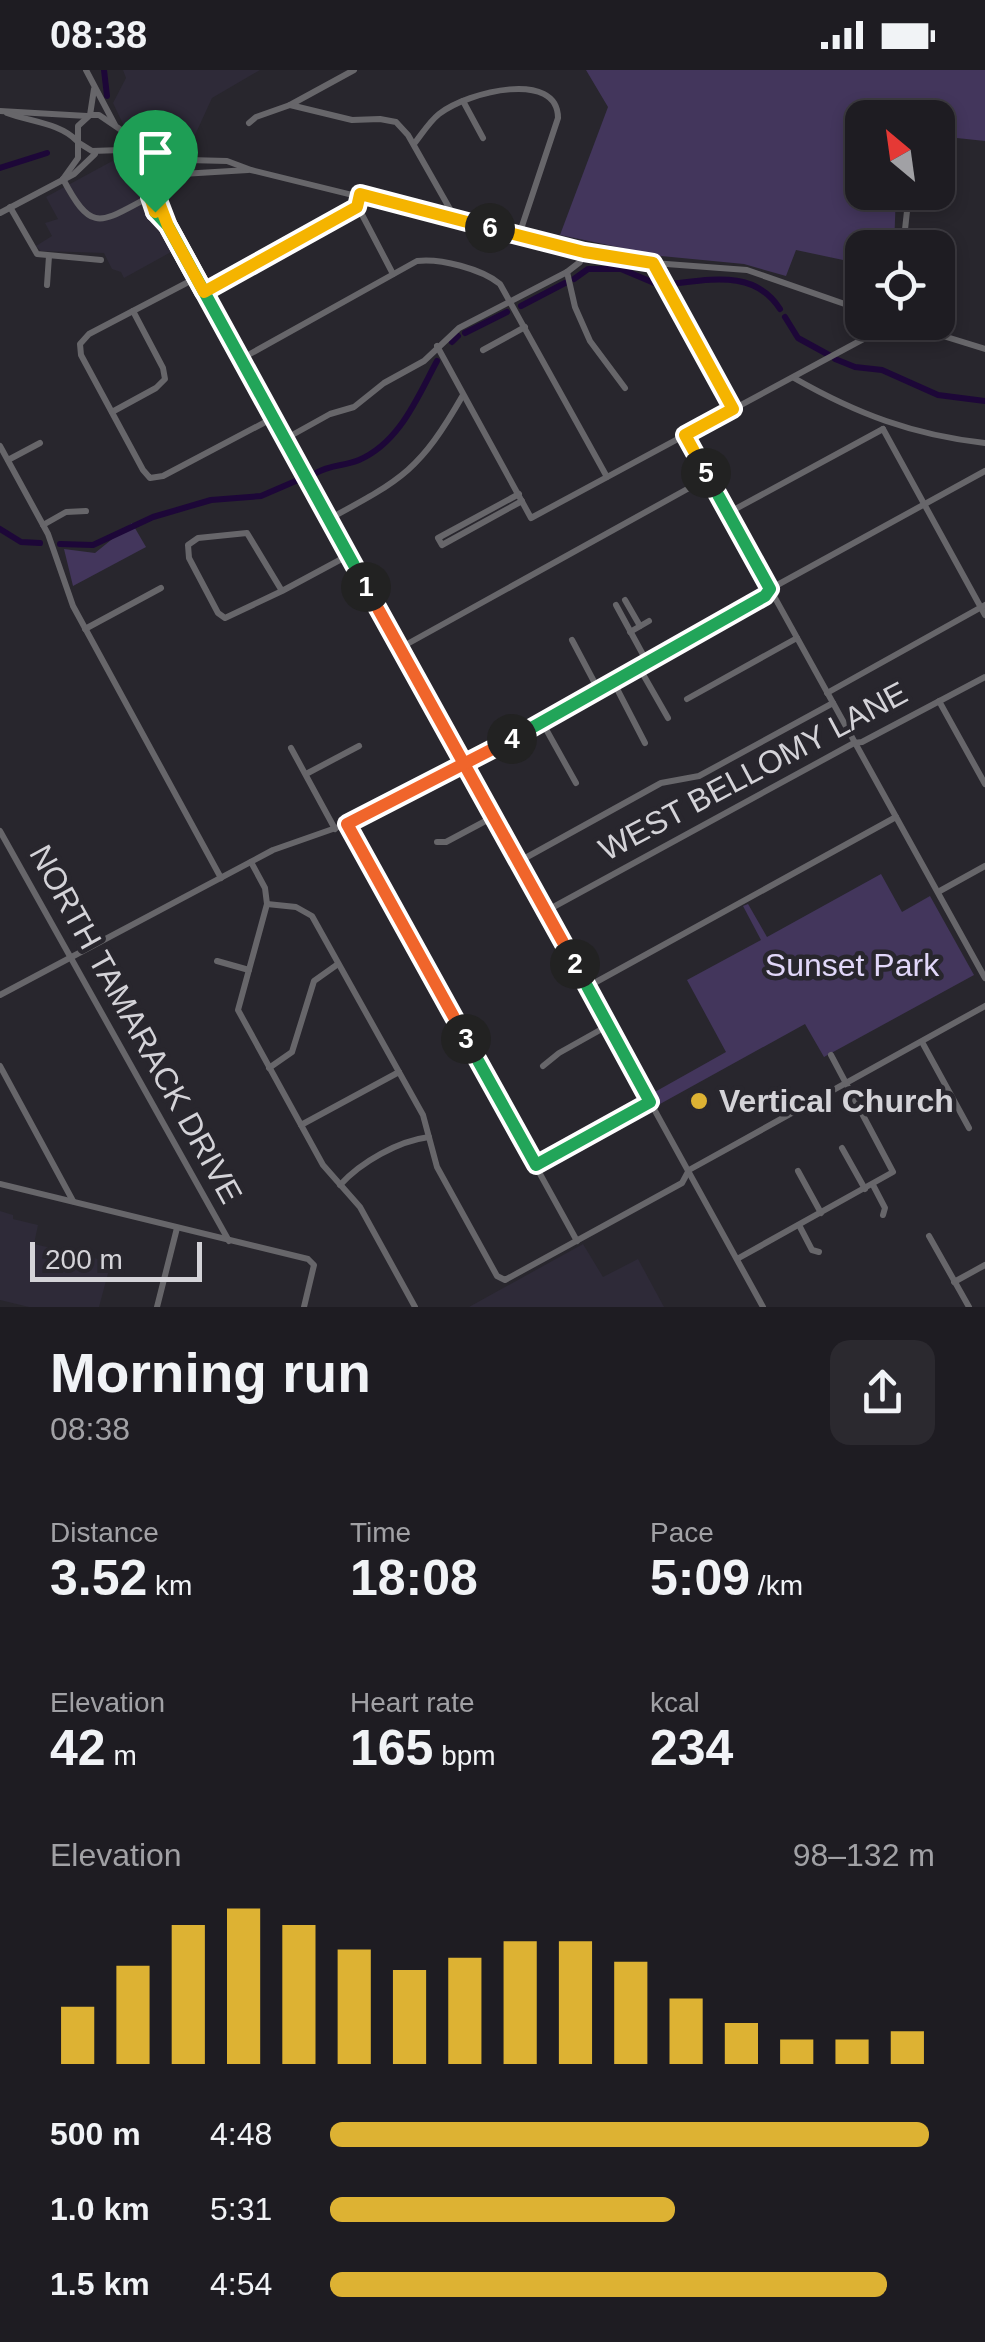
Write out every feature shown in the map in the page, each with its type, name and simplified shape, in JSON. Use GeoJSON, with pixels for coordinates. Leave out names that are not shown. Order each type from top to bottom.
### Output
{"type":"FeatureCollection","features":[{"type":"Feature","properties":{"kind":"street"},"geometry":{"type":"LineString","coordinates":[[86,70],[116,126]]}},
{"type":"Feature","properties":{"kind":"street"},"geometry":{"type":"LineString","coordinates":[[249,123],[354,70]]}},
{"type":"Feature","properties":{"kind":"street"},"geometry":{"type":"LineString","coordinates":[[414,144],[441,112],[499,84],[531,79]]}},
{"type":"Feature","properties":{"kind":"street"},"geometry":{"type":"LineString","coordinates":[[519,235],[558,118],[556,102],[546,86]]}},
{"type":"Feature","properties":{"kind":"street"},"geometry":{"type":"LineString","coordinates":[[62,179],[78,158],[78,126],[89,116],[94,88]]}},
{"type":"Feature","properties":{"kind":"street"},"geometry":{"type":"LineString","coordinates":[[462,101],[483,138]]}},
{"type":"Feature","properties":{"kind":"street"},"geometry":{"type":"LineString","coordinates":[[290,105],[352,120],[389,120],[404,127],[455,219]]}},
{"type":"Feature","properties":{"kind":"street"},"geometry":{"type":"LineString","coordinates":[[3,112],[103,117],[130,136],[163,140],[188,160],[227,161],[250,170],[584,252],[653,263],[747,270],[845,304]]}},
{"type":"Feature","properties":{"kind":"street"},"geometry":{"type":"LineString","coordinates":[[3,112],[35,124],[61,128],[88,150],[121,150],[152,176],[250,170]]}},
{"type":"Feature","properties":{"kind":"street"},"geometry":{"type":"LineString","coordinates":[[62,179],[81,211],[94,219],[108,218],[154,198],[173,160],[171,146]]}},
{"type":"Feature","properties":{"kind":"street"},"geometry":{"type":"LineString","coordinates":[[0,213],[74,174],[90,156],[101,151]]}},
{"type":"Feature","properties":{"kind":"street"},"geometry":{"type":"LineString","coordinates":[[139,167],[196,278],[763,1307]]}},
{"type":"Feature","properties":{"kind":"street"},"geometry":{"type":"LineString","coordinates":[[360,194],[357,207],[394,274]]}},
{"type":"Feature","properties":{"kind":"street"},"geometry":{"type":"LineString","coordinates":[[10,207],[33,250],[48,256],[102,260]]}},
{"type":"Feature","properties":{"kind":"street"},"geometry":{"type":"LineString","coordinates":[[204,292],[357,207]]}},
{"type":"Feature","properties":{"kind":"street"},"geometry":{"type":"LineString","coordinates":[[905,230],[907,210]]}},
{"type":"Feature","properties":{"kind":"street"},"geometry":{"type":"LineString","coordinates":[[285,438],[330,414],[354,408],[384,383],[424,361],[459,328],[567,272],[580,262],[584,252]]}},
{"type":"Feature","properties":{"kind":"street"},"geometry":{"type":"LineString","coordinates":[[47,285],[48,256]]}},
{"type":"Feature","properties":{"kind":"street"},"geometry":{"type":"LineString","coordinates":[[241,359],[417,261],[432,261],[489,276],[500,284],[510,301],[607,477]]}},
{"type":"Feature","properties":{"kind":"street"},"geometry":{"type":"LineString","coordinates":[[653,263],[733,409]]}},
{"type":"Feature","properties":{"kind":"street"},"geometry":{"type":"LineString","coordinates":[[567,272],[575,307],[590,341],[625,388]]}},
{"type":"Feature","properties":{"kind":"street"},"geometry":{"type":"LineString","coordinates":[[196,278],[89,334],[80,344],[81,355],[112,412],[150,478],[163,476],[273,418]]}},
{"type":"Feature","properties":{"kind":"street"},"geometry":{"type":"LineString","coordinates":[[112,412],[165,379],[133,311]]}},
{"type":"Feature","properties":{"kind":"street"},"geometry":{"type":"LineString","coordinates":[[484,350],[525,328]]}},
{"type":"Feature","properties":{"kind":"street"},"geometry":{"type":"LineString","coordinates":[[955,339],[985,348]]}},
{"type":"Feature","properties":{"kind":"street"},"geometry":{"type":"LineString","coordinates":[[437,346],[531,518],[863,340]]}},
{"type":"Feature","properties":{"kind":"street"},"geometry":{"type":"LineString","coordinates":[[793,377],[884,425],[985,443]]}},
{"type":"Feature","properties":{"kind":"street"},"geometry":{"type":"LineString","coordinates":[[329,519],[408,472],[438,438],[463,394]]}},
{"type":"Feature","properties":{"kind":"street"},"geometry":{"type":"LineString","coordinates":[[827,693],[984,609],[924,506],[884,425]]}},
{"type":"Feature","properties":{"kind":"street"},"geometry":{"type":"LineString","coordinates":[[728,513],[884,425]]}},
{"type":"Feature","properties":{"kind":"street"},"geometry":{"type":"LineString","coordinates":[[685,435],[985,978]]}},
{"type":"Feature","properties":{"kind":"street"},"geometry":{"type":"LineString","coordinates":[[8,460],[40,443]]}},
{"type":"Feature","properties":{"kind":"street"},"geometry":{"type":"LineString","coordinates":[[0,446],[43,525],[71,601],[221,878]]}},
{"type":"Feature","properties":{"kind":"street"},"geometry":{"type":"LineString","coordinates":[[0,995],[251,862],[296,840],[347,824],[464,764],[614,683],[765,596],[770,589],[985,472]]}},
{"type":"Feature","properties":{"kind":"street"},"geometry":{"type":"LineString","coordinates":[[400,648],[708,478]]}},
{"type":"Feature","properties":{"kind":"street"},"geometry":{"type":"LineString","coordinates":[[520,497],[442,545],[438,538],[520,497]]}},
{"type":"Feature","properties":{"kind":"street"},"geometry":{"type":"LineString","coordinates":[[43,525],[66,512],[86,511]]}},
{"type":"Feature","properties":{"kind":"street"},"geometry":{"type":"LineString","coordinates":[[282,591],[247,533],[198,538],[188,546],[188,558],[225,618],[282,591],[349,556]]}},
{"type":"Feature","properties":{"kind":"street"},"geometry":{"type":"LineString","coordinates":[[85,628],[160,588]]}},
{"type":"Feature","properties":{"kind":"street"},"geometry":{"type":"LineString","coordinates":[[626,600],[640,626]]}},
{"type":"Feature","properties":{"kind":"street"},"geometry":{"type":"LineString","coordinates":[[616,605],[647,662]]}},
{"type":"Feature","properties":{"kind":"street"},"geometry":{"type":"LineString","coordinates":[[630,632],[649,622]]}},
{"type":"Feature","properties":{"kind":"street"},"geometry":{"type":"LineString","coordinates":[[687,698],[796,638]]}},
{"type":"Feature","properties":{"kind":"street"},"geometry":{"type":"LineString","coordinates":[[572,640],[599,691]]}},
{"type":"Feature","properties":{"kind":"street"},"geometry":{"type":"LineString","coordinates":[[640,668],[668,718]]}},
{"type":"Feature","properties":{"kind":"street","name":"WEST BELLOMY LANE"},"geometry":{"type":"LineString","coordinates":[[545,911],[854,742],[862,742],[985,677]]}},
{"type":"Feature","properties":{"kind":"street"},"geometry":{"type":"LineString","coordinates":[[614,683],[645,743]]}},
{"type":"Feature","properties":{"kind":"street"},"geometry":{"type":"LineString","coordinates":[[939,701],[985,784]]}},
{"type":"Feature","properties":{"kind":"street"},"geometry":{"type":"LineString","coordinates":[[518,862],[661,783],[699,776],[833,703]]}},
{"type":"Feature","properties":{"kind":"street"},"geometry":{"type":"LineString","coordinates":[[542,722],[576,783]]}},
{"type":"Feature","properties":{"kind":"street"},"geometry":{"type":"LineString","coordinates":[[306,774],[358,746]]}},
{"type":"Feature","properties":{"kind":"street"},"geometry":{"type":"LineString","coordinates":[[291,748],[336,829]]}},
{"type":"Feature","properties":{"kind":"street"},"geometry":{"type":"LineString","coordinates":[[437,842],[446,842],[493,817]]}},
{"type":"Feature","properties":{"kind":"street"},"geometry":{"type":"LineString","coordinates":[[588,987],[896,817]]}},
{"type":"Feature","properties":{"kind":"street"},"geometry":{"type":"LineString","coordinates":[[347,824],[577,1241]]}},
{"type":"Feature","properties":{"kind":"street","name":"NORTH TAMARACK DRIVE"},"geometry":{"type":"LineString","coordinates":[[0,831],[229,1241]]}},
{"type":"Feature","properties":{"kind":"street"},"geometry":{"type":"LineString","coordinates":[[251,862],[265,888],[267,904],[238,1010],[323,1165],[360,1207],[415,1307]]}},
{"type":"Feature","properties":{"kind":"street"},"geometry":{"type":"LineString","coordinates":[[938,892],[985,866]]}},
{"type":"Feature","properties":{"kind":"street"},"geometry":{"type":"LineString","coordinates":[[267,904],[308,912],[423,1115],[437,1167],[498,1276],[505,1280],[682,1184],[689,1170],[985,1006]]}},
{"type":"Feature","properties":{"kind":"street"},"geometry":{"type":"LineString","coordinates":[[217,961],[249,970]]}},
{"type":"Feature","properties":{"kind":"street"},"geometry":{"type":"LineString","coordinates":[[270,1068],[286,1058],[297,1041],[314,980],[338,964]]}},
{"type":"Feature","properties":{"kind":"street"},"geometry":{"type":"LineString","coordinates":[[543,1066],[609,1025]]}},
{"type":"Feature","properties":{"kind":"street"},"geometry":{"type":"LineString","coordinates":[[297,1041],[309,1044]]}},
{"type":"Feature","properties":{"kind":"street"},"geometry":{"type":"LineString","coordinates":[[922,1042],[969,1128]]}},
{"type":"Feature","properties":{"kind":"street"},"geometry":{"type":"LineString","coordinates":[[736,1258],[893,1172],[831,1055]]}},
{"type":"Feature","properties":{"kind":"street"},"geometry":{"type":"LineString","coordinates":[[0,1066],[74,1202]]}},
{"type":"Feature","properties":{"kind":"street"},"geometry":{"type":"LineString","coordinates":[[301,1125],[399,1072]]}},
{"type":"Feature","properties":{"kind":"street"},"geometry":{"type":"LineString","coordinates":[[536,1165],[650,1102]]}},
{"type":"Feature","properties":{"kind":"street"},"geometry":{"type":"LineString","coordinates":[[340,1184],[404,1144],[429,1136]]}},
{"type":"Feature","properties":{"kind":"street"},"geometry":{"type":"LineString","coordinates":[[842,1148],[885,1208],[883,1215]]}},
{"type":"Feature","properties":{"kind":"street"},"geometry":{"type":"LineString","coordinates":[[798,1171],[821,1213]]}},
{"type":"Feature","properties":{"kind":"street"},"geometry":{"type":"LineString","coordinates":[[0,1184],[308,1259],[314,1265],[304,1307]]}},
{"type":"Feature","properties":{"kind":"street"},"geometry":{"type":"LineString","coordinates":[[798,1225],[812,1250],[819,1252]]}},
{"type":"Feature","properties":{"kind":"street"},"geometry":{"type":"LineString","coordinates":[[157,1307],[176,1228]]}},
{"type":"Feature","properties":{"kind":"street"},"geometry":{"type":"LineString","coordinates":[[929,1236],[969,1307]]}},
{"type":"Feature","properties":{"kind":"street"},"geometry":{"type":"LineString","coordinates":[[954,1282],[985,1265]]}},
{"type":"Feature","properties":{"kind":"shaded area"},"geometry":{"type":"Polygon","coordinates":[[[123,70],[260,70],[212,98],[190,146],[124,126],[113,103],[126,78],[123,70]]]}},
{"type":"Feature","properties":{"kind":"shaded area"},"geometry":{"type":"Polygon","coordinates":[[[116,159],[122,161],[171,252],[124,278],[112,269],[104,253],[41,251],[36,246],[52,236],[45,223],[58,219],[46,197],[116,159]]]}},
{"type":"Feature","properties":{"kind":"shaded area"},"geometry":{"type":"Polygon","coordinates":[[[0,1211],[13,1215],[13,1219],[38,1225],[34,1244],[111,1262],[99,1307],[29,1307],[0,1300],[0,1211]]]}},
{"type":"Feature","properties":{"kind":"shaded area"},"geometry":{"type":"Polygon","coordinates":[[[583,1244],[603,1277],[638,1259],[664,1307],[469,1307],[583,1244]]]}},
{"type":"Feature","properties":{"kind":"green space"},"geometry":{"type":"Polygon","coordinates":[[[586,70],[985,70],[985,141],[955,138],[955,100],[845,100],[845,210],[895,210],[895,230],[845,230],[845,260],[796,250],[786,276],[744,264],[661,256],[560,235],[608,107],[586,70]]]}},
{"type":"Feature","properties":{"kind":"green space"},"geometry":{"type":"Polygon","coordinates":[[[132,523],[146,547],[73,586],[64,549],[95,553],[132,523]]]}},
{"type":"Feature","properties":{"kind":"green space","name":"Sunset Park"},"geometry":{"type":"Polygon","coordinates":[[[881,874],[902,912],[930,896],[974,975],[824,1057],[805,1024],[660,1104],[653,1093],[726,1052],[687,980],[761,940],[743,906],[748,904],[767,937],[881,874]]]}},
{"type":"Feature","properties":{"kind":"waterway"},"geometry":{"type":"LineString","coordinates":[[104,70],[107,96]]}},
{"type":"Feature","properties":{"kind":"waterway"},"geometry":{"type":"LineString","coordinates":[[0,168],[47,153]]}},
{"type":"Feature","properties":{"kind":"waterway"},"geometry":{"type":"LineString","coordinates":[[574,279],[588,269],[621,269],[659,285]]}},
{"type":"Feature","properties":{"kind":"waterway"},"geometry":{"type":"LineString","coordinates":[[669,284],[744,282],[770,296],[780,309]]}},
{"type":"Feature","properties":{"kind":"waterway"},"geometry":{"type":"LineString","coordinates":[[521,306],[565,283]]}},
{"type":"Feature","properties":{"kind":"waterway"},"geometry":{"type":"LineString","coordinates":[[465,333],[507,312]]}},
{"type":"Feature","properties":{"kind":"waterway"},"geometry":{"type":"LineString","coordinates":[[785,317],[798,338],[829,355]]}},
{"type":"Feature","properties":{"kind":"waterway"},"geometry":{"type":"LineString","coordinates":[[452,342],[458,336]]}},
{"type":"Feature","properties":{"kind":"waterway"},"geometry":{"type":"LineString","coordinates":[[835,359],[855,367],[882,370],[938,395],[985,401]]}},
{"type":"Feature","properties":{"kind":"waterway"},"geometry":{"type":"LineString","coordinates":[[314,474],[359,460],[386,442],[406,418],[437,361]]}},
{"type":"Feature","properties":{"kind":"waterway"},"geometry":{"type":"LineString","coordinates":[[60,544],[93,545],[153,517],[211,500],[261,496],[298,480]]}},
{"type":"Feature","properties":{"kind":"waterway"},"geometry":{"type":"LineString","coordinates":[[0,529],[21,542],[40,543]]}},
{"type":"Feature","properties":{"kind":"place","name":"Vertical Church"},"geometry":{"type":"Point","coordinates":[699,1101]}},
{"type":"Feature","properties":{"kind":"route"},"geometry":{"type":"LineString","coordinates":[[155,212],[150,197],[158,200],[204,292],[357,207],[360,194],[584,252],[653,263],[733,409],[685,435],[770,589],[765,596],[542,722],[464,764],[347,824],[536,1165],[650,1102],[609,1025],[493,817],[464,764],[204,292],[175,239],[168,226],[160,222],[155,212]]}}]}
